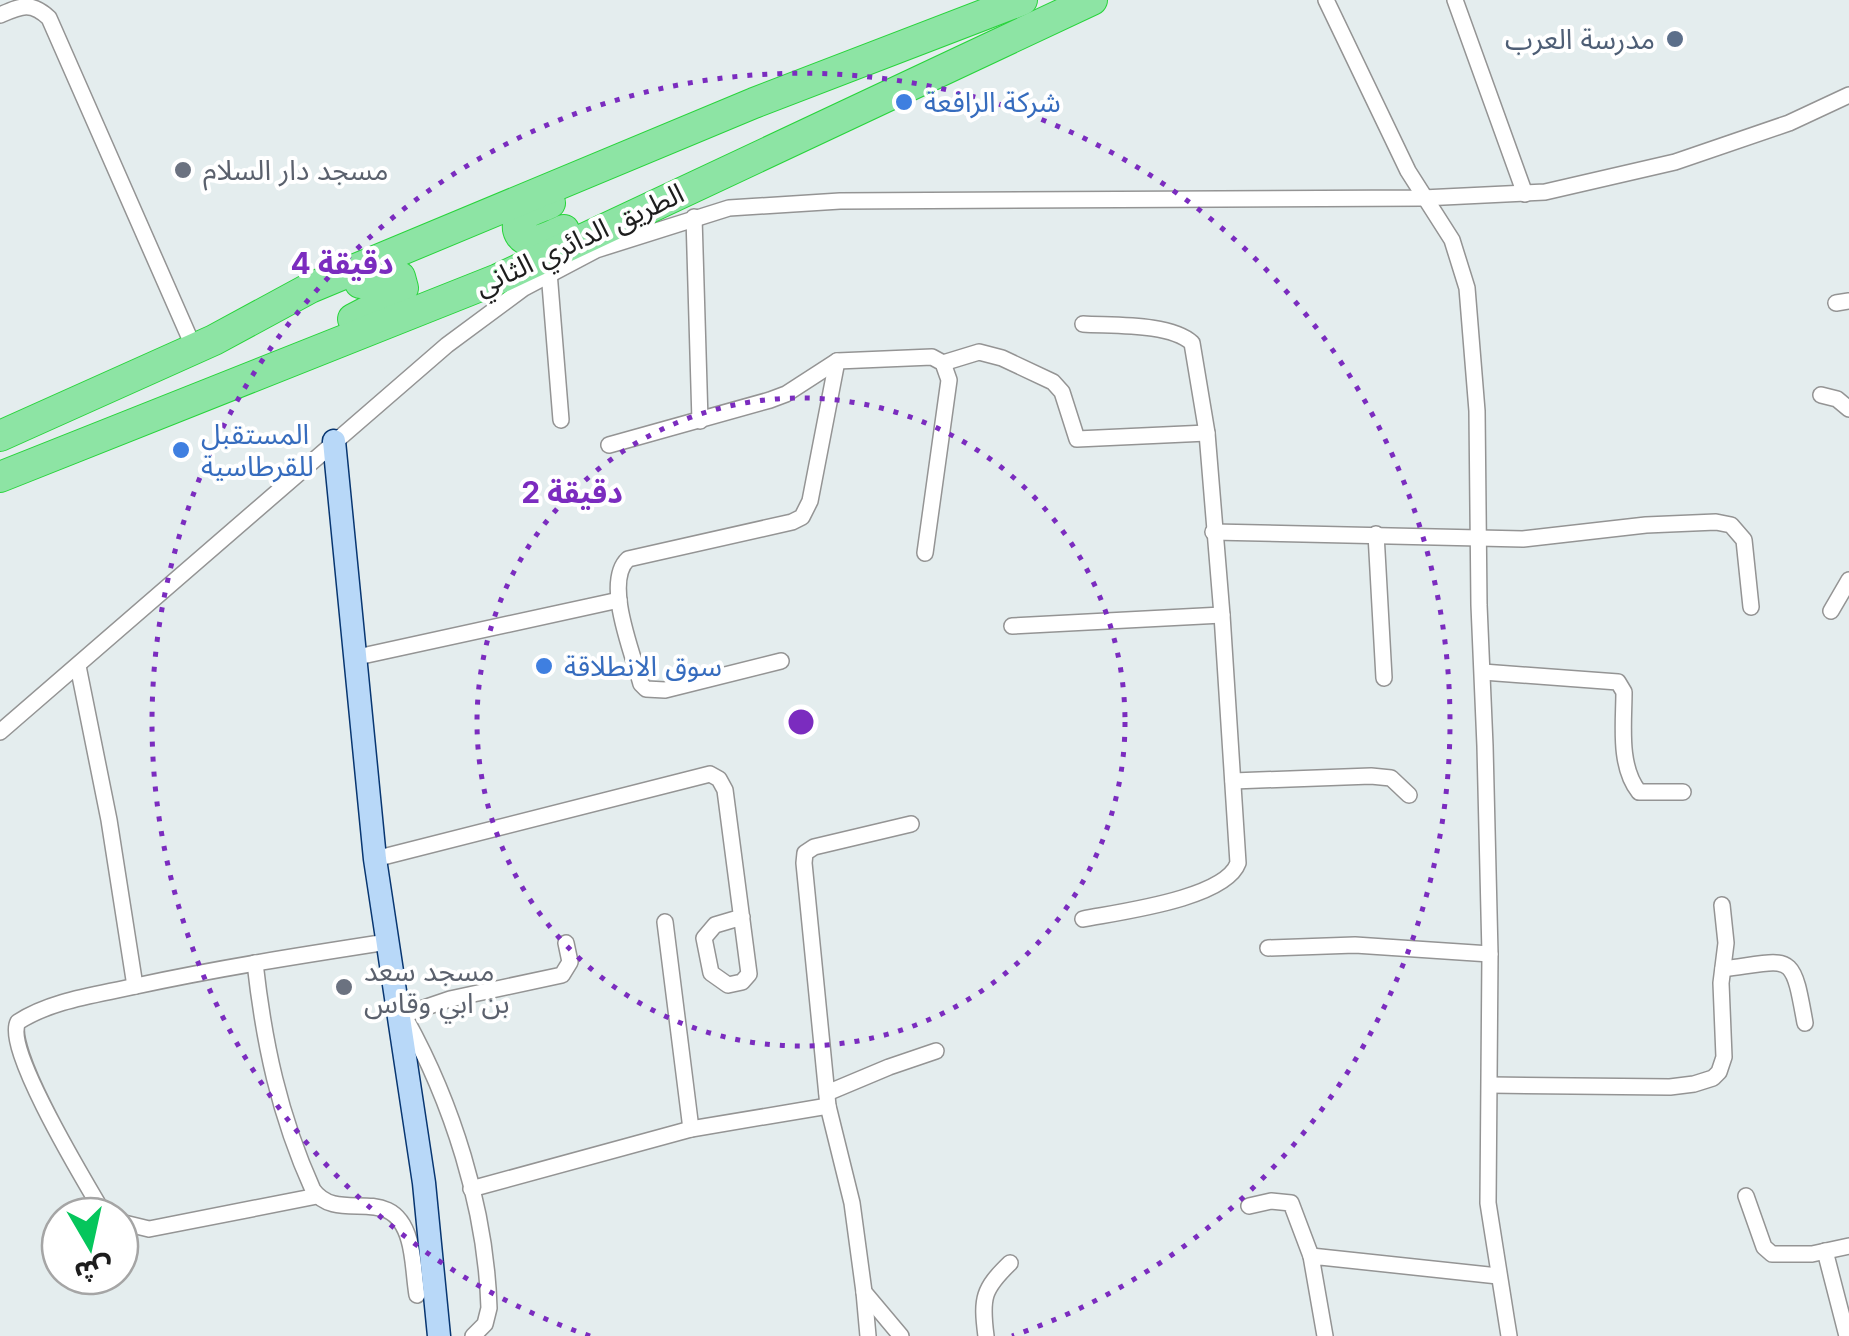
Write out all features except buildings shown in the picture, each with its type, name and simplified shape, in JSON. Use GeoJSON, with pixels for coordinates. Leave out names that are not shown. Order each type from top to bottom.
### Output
{"type":"FeatureCollection","features":[{"type":"Feature","properties":{"kind":"highway","name":"الطريق الدائري الثاني"},"geometry":{"type":"LineString","coordinates":[[0,436],[204,344],[310,288],[754,103],[1022,0]]}},
{"type":"Feature","properties":{"kind":"highway","name":"الطريق الدائري الثاني"},"geometry":{"type":"LineString","coordinates":[[0,477],[498,279],[1092,0]]}},
{"type":"Feature","properties":{"kind":"highway"},"geometry":{"type":"LineString","coordinates":[[754,103],[699,137],[524,215],[518,223],[519,232],[530,242],[539,240],[720,163],[767,152]]}},
{"type":"Feature","properties":{"kind":"highway"},"geometry":{"type":"LineString","coordinates":[[0,467],[330,330],[400,295],[402,280],[392,274],[339,290],[204,344]]}},
{"type":"Feature","properties":{"kind":"street"},"geometry":{"type":"LineString","coordinates":[[1326,0],[1382,120],[1423,198],[1452,240],[1467,288],[1477,410],[1490,954],[1488,1204],[1509,1336]]}},
{"type":"Feature","properties":{"kind":"street"},"geometry":{"type":"LineString","coordinates":[[1455,0],[1524,194]]}},
{"type":"Feature","properties":{"kind":"street"},"geometry":{"type":"LineString","coordinates":[[0,15],[24,4],[38,8],[49,18],[204,344]]}},
{"type":"Feature","properties":{"kind":"street"},"geometry":{"type":"LineString","coordinates":[[0,732],[447,344],[549,272],[596,250],[694,216],[729,208],[840,201],[1524,194],[1674,162],[1789,123],[1849,95]]}},
{"type":"Feature","properties":{"kind":"street"},"geometry":{"type":"LineString","coordinates":[[694,216],[700,421]]}},
{"type":"Feature","properties":{"kind":"street"},"geometry":{"type":"LineString","coordinates":[[549,272],[560,420]]}},
{"type":"Feature","properties":{"kind":"street"},"geometry":{"type":"LineString","coordinates":[[1083,324],[1154,330],[1184,336],[1192,343],[1206,433],[1238,863],[1230,877],[1194,893],[1083,919]]}},
{"type":"Feature","properties":{"kind":"street"},"geometry":{"type":"LineString","coordinates":[[944,364],[979,352],[1002,358],[1053,382],[1062,392],[1077,440],[1206,433]]}},
{"type":"Feature","properties":{"kind":"street"},"geometry":{"type":"LineString","coordinates":[[609,445],[786,394],[838,361],[932,357],[944,364],[949,380],[925,553]]}},
{"type":"Feature","properties":{"kind":"street"},"geometry":{"type":"LineString","coordinates":[[780,661],[664,690],[646,688],[641,684],[618,600],[618,572],[628,559],[802,517],[810,501],[838,361]]}},
{"type":"Feature","properties":{"kind":"street"},"geometry":{"type":"LineString","coordinates":[[1821,395],[1837,398],[1849,409]]}},
{"type":"Feature","properties":{"kind":"street"},"geometry":{"type":"LineString","coordinates":[[334,441],[375,859],[424,1183],[438,1336]]}},
{"type":"Feature","properties":{"kind":"street"},"geometry":{"type":"LineString","coordinates":[[1213,532],[1523,539],[1694,522],[1731,525],[1739,531],[1747,550],[1751,607]]}},
{"type":"Feature","properties":{"kind":"street"},"geometry":{"type":"LineString","coordinates":[[1376,534],[1384,678]]}},
{"type":"Feature","properties":{"kind":"street"},"geometry":{"type":"LineString","coordinates":[[1831,611],[1849,580]]}},
{"type":"Feature","properties":{"kind":"street"},"geometry":{"type":"LineString","coordinates":[[354,658],[618,600]]}},
{"type":"Feature","properties":{"kind":"street"},"geometry":{"type":"LineString","coordinates":[[1012,626],[1222,615]]}},
{"type":"Feature","properties":{"kind":"street"},"geometry":{"type":"LineString","coordinates":[[78,666],[109,820],[135,986]]}},
{"type":"Feature","properties":{"kind":"street"},"geometry":{"type":"LineString","coordinates":[[1482,672],[1618,682],[1624,692],[1627,766],[1634,785],[1639,792],[1650,794],[1683,792]]}},
{"type":"Feature","properties":{"kind":"street"},"geometry":{"type":"LineString","coordinates":[[375,859],[710,774],[723,784],[742,917]]}},
{"type":"Feature","properties":{"kind":"street"},"geometry":{"type":"LineString","coordinates":[[1233,781],[1371,776],[1391,778],[1409,795]]}},
{"type":"Feature","properties":{"kind":"street"},"geometry":{"type":"LineString","coordinates":[[868,1336],[852,1203],[828,1100],[805,852],[822,844],[911,824]]}},
{"type":"Feature","properties":{"kind":"street"},"geometry":{"type":"LineString","coordinates":[[1490,1085],[1670,1086],[1704,1082],[1719,1072],[1724,1056],[1726,943],[1722,905]]}},
{"type":"Feature","properties":{"kind":"street"},"geometry":{"type":"LineString","coordinates":[[665,922],[691,1130]]}},
{"type":"Feature","properties":{"kind":"street"},"geometry":{"type":"LineString","coordinates":[[93,1196],[40,1098],[19,1049],[14,1029],[18,1022],[58,1004],[135,986],[386,942]]}},
{"type":"Feature","properties":{"kind":"street"},"geometry":{"type":"LineString","coordinates":[[399,1006],[562,974],[570,962],[566,942]]}},
{"type":"Feature","properties":{"kind":"street"},"geometry":{"type":"LineString","coordinates":[[1268,948],[1355,944],[1490,954]]}},
{"type":"Feature","properties":{"kind":"street"},"geometry":{"type":"LineString","coordinates":[[255,962],[264,1037],[276,1092],[297,1155],[317,1196],[332,1204],[377,1204],[388,1209],[409,1239],[417,1295]]}},
{"type":"Feature","properties":{"kind":"street"},"geometry":{"type":"LineString","coordinates":[[1723,969],[1779,962],[1791,967],[1798,982],[1804,1023]]}},
{"type":"Feature","properties":{"kind":"street"},"geometry":{"type":"LineString","coordinates":[[399,1006],[436,1080],[471,1190],[489,1308],[485,1324],[473,1336]]}},
{"type":"Feature","properties":{"kind":"street"},"geometry":{"type":"LineString","coordinates":[[471,1190],[691,1130],[828,1100],[873,1073],[936,1052]]}},
{"type":"Feature","properties":{"kind":"street"},"geometry":{"type":"LineString","coordinates":[[140,1226],[150,1228],[317,1196]]}},
{"type":"Feature","properties":{"kind":"street"},"geometry":{"type":"LineString","coordinates":[[1746,1196],[1767,1252],[1780,1256],[1849,1246]]}},
{"type":"Feature","properties":{"kind":"street"},"geometry":{"type":"LineString","coordinates":[[1249,1206],[1271,1201],[1291,1203],[1311,1256],[1325,1336]]}},
{"type":"Feature","properties":{"kind":"street"},"geometry":{"type":"LineString","coordinates":[[1826,1251],[1847,1336]]}},
{"type":"Feature","properties":{"kind":"street"},"geometry":{"type":"LineString","coordinates":[[1311,1256],[1498,1276]]}},
{"type":"Feature","properties":{"kind":"street"},"geometry":{"type":"LineString","coordinates":[[986,1336],[984,1298],[990,1283],[1010,1263]]}},
{"type":"Feature","properties":{"kind":"street"},"geometry":{"type":"LineString","coordinates":[[864,1292],[900,1336]]}},
{"type":"Feature","properties":{"kind":"place","name":"مدرسة العرب"},"geometry":{"type":"Point","coordinates":[1675,39]}},
{"type":"Feature","properties":{"kind":"place","name":"شركة الرافعة"},"geometry":{"type":"Point","coordinates":[904,102]}},
{"type":"Feature","properties":{"kind":"place","name":"مسجد دار السلام"},"geometry":{"type":"Point","coordinates":[183,170]}},
{"type":"Feature","properties":{"kind":"place","name":"المستقبل للقرطاسية"},"geometry":{"type":"Point","coordinates":[181,450]}},
{"type":"Feature","properties":{"kind":"place","name":"سوق الانطلاقة"},"geometry":{"type":"Point","coordinates":[544,666]}},
{"type":"Feature","properties":{"kind":"place","name":"مسجد سعد بن ابي وقاس"},"geometry":{"type":"Point","coordinates":[344,987]}}]}
